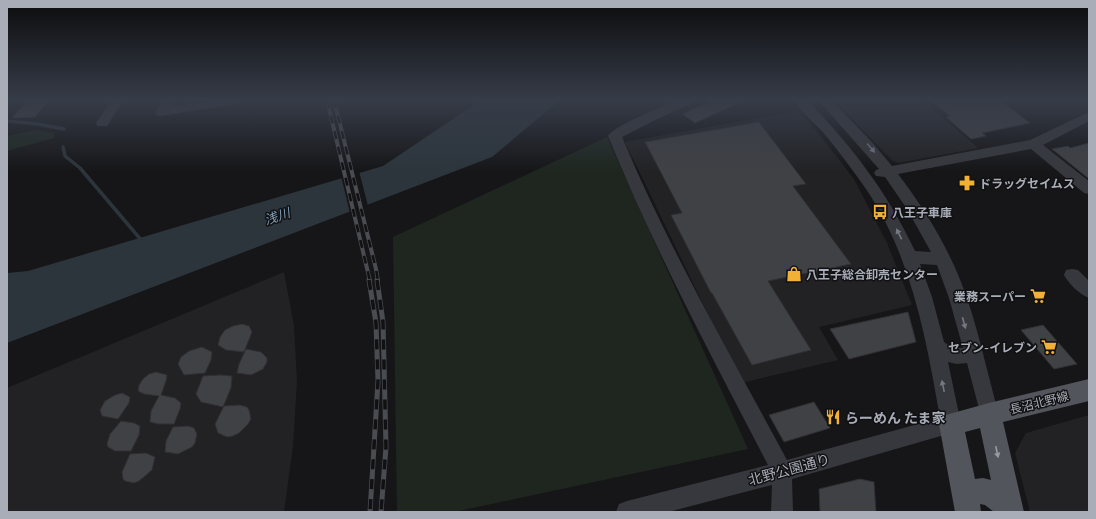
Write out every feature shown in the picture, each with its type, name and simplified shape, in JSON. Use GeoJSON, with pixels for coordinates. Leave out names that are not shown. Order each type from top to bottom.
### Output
{"type":"FeatureCollection","features":[{"type":"Feature","properties":{"kind":"main road","name":"長沼北野線"},"geometry":{"type":"LineString","coordinates":[[951,424],[1089,390]]}},
{"type":"Feature","properties":{"kind":"main road"},"geometry":{"type":"LineString","coordinates":[[989,414],[1010,511]]}},
{"type":"Feature","properties":{"kind":"main road"},"geometry":{"type":"LineString","coordinates":[[951,424],[967,506]]}},
{"type":"Feature","properties":{"kind":"main road"},"geometry":{"type":"LineString","coordinates":[[967,506],[971,492],[990,492],[999,497],[1010,511]]}},
{"type":"Feature","properties":{"kind":"street"},"geometry":{"type":"LineString","coordinates":[[640,124],[615,136],[629,170],[683,283],[782,472],[782,512]]}},
{"type":"Feature","properties":{"kind":"street"},"geometry":{"type":"LineString","coordinates":[[823,124],[865,175],[888,211],[910,257],[927,311],[951,424]]}},
{"type":"Feature","properties":{"kind":"street"},"geometry":{"type":"LineString","coordinates":[[849,124],[890,171],[914,208],[943,260],[961,311],[989,414]]}},
{"type":"Feature","properties":{"kind":"street"},"geometry":{"type":"LineString","coordinates":[[865,175],[1034,144],[1073,124]]}},
{"type":"Feature","properties":{"kind":"street"},"geometry":{"type":"LineString","coordinates":[[1034,144],[1089,189]]}},
{"type":"Feature","properties":{"kind":"street"},"geometry":{"type":"LineString","coordinates":[[910,257],[943,260]]}},
{"type":"Feature","properties":{"kind":"street"},"geometry":{"type":"LineString","coordinates":[[1072,275],[1089,292]]}},
{"type":"Feature","properties":{"kind":"street"},"geometry":{"type":"LineString","coordinates":[[934,344],[947,354],[957,357],[966,357],[972,353]]}},
{"type":"Feature","properties":{"kind":"street","name":"北野公園通り"},"geometry":{"type":"LineString","coordinates":[[627,512],[675,505],[782,472],[951,424]]}},
{"type":"Feature","properties":{"kind":"shaded area","name":"八王子総合卸売センター"},"geometry":{"type":"Polygon","coordinates":[[[724,124],[810,124],[854,179],[887,243],[912,305],[819,327],[838,360],[741,383],[625,142],[724,124]]]}},
{"type":"Feature","properties":{"kind":"shaded area"},"geometry":{"type":"Polygon","coordinates":[[[857,124],[951,124],[978,148],[899,163],[893,161],[857,124]]]}},
{"type":"Feature","properties":{"kind":"shaded area"},"geometry":{"type":"Polygon","coordinates":[[[37,130],[54,133],[54,138],[7,151],[7,136],[37,130]]]}},
{"type":"Feature","properties":{"kind":"shaded area"},"geometry":{"type":"Polygon","coordinates":[[[607,137],[748,449],[454,512],[397,512],[393,237],[607,137]]]}},
{"type":"Feature","properties":{"kind":"shaded area"},"geometry":{"type":"Polygon","coordinates":[[[284,272],[294,326],[297,381],[293,446],[284,512],[7,512],[7,388],[284,272]]]}},
{"type":"Feature","properties":{"kind":"shaded area"},"geometry":{"type":"Polygon","coordinates":[[[1089,415],[1089,512],[1030,512],[1015,453],[1026,433],[1089,415]]]}},
{"type":"Feature","properties":{"kind":"water","name":"浅川"},"geometry":{"type":"Polygon","coordinates":[[[445,124],[531,124],[492,157],[7,343],[7,273],[28,271],[383,166],[445,124]]]}},
{"type":"Feature","properties":{"kind":"pier"},"geometry":{"type":"Polygon","coordinates":[[[359,171],[368,206],[350,213],[341,176],[359,171]]]}},
{"type":"Feature","properties":{"kind":"building"},"geometry":{"type":"Polygon","coordinates":[[[746,124],[761,124],[806,184],[793,186],[851,264],[768,281],[811,350],[752,365],[711,293],[671,215],[682,213],[645,142],[746,124]]]}},
{"type":"Feature","properties":{"kind":"building"},"geometry":{"type":"Polygon","coordinates":[[[954,124],[1024,124],[982,133],[986,136],[971,139],[954,124]]]}},
{"type":"Feature","properties":{"kind":"building"},"geometry":{"type":"Polygon","coordinates":[[[1089,143],[1089,179],[1052,149],[1068,146],[1070,148],[1089,143]]]}},
{"type":"Feature","properties":{"kind":"building"},"geometry":{"type":"Polygon","coordinates":[[[908,312],[916,342],[849,359],[830,329],[908,312]]]}},
{"type":"Feature","properties":{"kind":"building"},"geometry":{"type":"Polygon","coordinates":[[[242,324],[249,326],[252,332],[244,352],[226,350],[218,345],[220,337],[225,330],[242,324]]]}},
{"type":"Feature","properties":{"kind":"building","name":"セブン-イレブン"},"geometry":{"type":"Polygon","coordinates":[[[1043,325],[1077,364],[1054,369],[1021,330],[1043,325]]]}},
{"type":"Feature","properties":{"kind":"building"},"geometry":{"type":"Polygon","coordinates":[[[202,347],[212,352],[211,360],[205,373],[184,375],[178,364],[181,357],[189,351],[202,347]]]}},
{"type":"Feature","properties":{"kind":"building"},"geometry":{"type":"Polygon","coordinates":[[[246,349],[261,352],[267,358],[267,362],[263,369],[251,375],[237,373],[239,364],[246,349]]]}},
{"type":"Feature","properties":{"kind":"building"},"geometry":{"type":"Polygon","coordinates":[[[156,372],[167,375],[161,395],[175,398],[181,403],[174,424],[158,424],[150,422],[151,411],[159,396],[144,394],[138,391],[139,385],[143,379],[149,374],[156,372]]]}},
{"type":"Feature","properties":{"kind":"building"},"geometry":{"type":"Polygon","coordinates":[[[203,376],[232,376],[231,388],[223,407],[201,402],[196,394],[203,376]]]}},
{"type":"Feature","properties":{"kind":"building"},"geometry":{"type":"Polygon","coordinates":[[[122,393],[130,397],[129,403],[118,419],[102,416],[100,410],[105,401],[122,393]]]}},
{"type":"Feature","properties":{"kind":"building"},"geometry":{"type":"Polygon","coordinates":[[[814,402],[830,428],[784,442],[769,415],[814,402]]]}},
{"type":"Feature","properties":{"kind":"building"},"geometry":{"type":"Polygon","coordinates":[[[240,405],[247,407],[249,410],[251,419],[248,424],[239,433],[233,436],[227,437],[218,433],[215,424],[224,406],[240,405]]]}},
{"type":"Feature","properties":{"kind":"building"},"geometry":{"type":"Polygon","coordinates":[[[121,421],[134,423],[140,426],[139,435],[131,451],[115,451],[108,447],[107,444],[110,434],[121,421]]]}},
{"type":"Feature","properties":{"kind":"building"},"geometry":{"type":"Polygon","coordinates":[[[188,426],[194,428],[197,434],[195,443],[192,447],[178,454],[165,452],[166,441],[173,427],[188,426]]]}},
{"type":"Feature","properties":{"kind":"building"},"geometry":{"type":"Polygon","coordinates":[[[146,453],[155,457],[152,470],[139,481],[134,483],[125,481],[123,479],[122,472],[130,454],[146,453]]]}},
{"type":"Feature","properties":{"kind":"building"},"geometry":{"type":"Polygon","coordinates":[[[860,479],[874,482],[876,512],[820,512],[819,489],[860,479]]]}},
{"type":"Feature","properties":{"kind":"waterway"},"geometry":{"type":"LineString","coordinates":[[39,124],[64,129]]}},
{"type":"Feature","properties":{"kind":"waterway"},"geometry":{"type":"LineString","coordinates":[[63,147],[65,156],[80,168],[142,241]]}},
{"type":"Feature","properties":{"kind":"railway"},"geometry":{"type":"LineString","coordinates":[[333,124],[370,281]]}},
{"type":"Feature","properties":{"kind":"railway"},"geometry":{"type":"LineString","coordinates":[[340,124],[378,281]]}},
{"type":"Feature","properties":{"kind":"railway"},"geometry":{"type":"LineString","coordinates":[[369,280],[376,323],[378,381],[370,512]]}},
{"type":"Feature","properties":{"kind":"railway"},"geometry":{"type":"LineString","coordinates":[[377,280],[383,322],[386,447],[381,512]]}},
{"type":"Feature","properties":{"kind":"place","name":"ドラッグセイムス"},"geometry":{"type":"Point","coordinates":[967,183]}},
{"type":"Feature","properties":{"kind":"place","name":"八王子車庫"},"geometry":{"type":"Point","coordinates":[880,212]}},
{"type":"Feature","properties":{"kind":"place","name":"八王子総合卸売センター"},"geometry":{"type":"Point","coordinates":[794,274]}},
{"type":"Feature","properties":{"kind":"place","name":"業務スーパー"},"geometry":{"type":"Point","coordinates":[1038,296]}},
{"type":"Feature","properties":{"kind":"place","name":"セブン-イレブン"},"geometry":{"type":"Point","coordinates":[1049,347]}},
{"type":"Feature","properties":{"kind":"place","name":"らーめん たま家"},"geometry":{"type":"Point","coordinates":[833,417]}}]}
